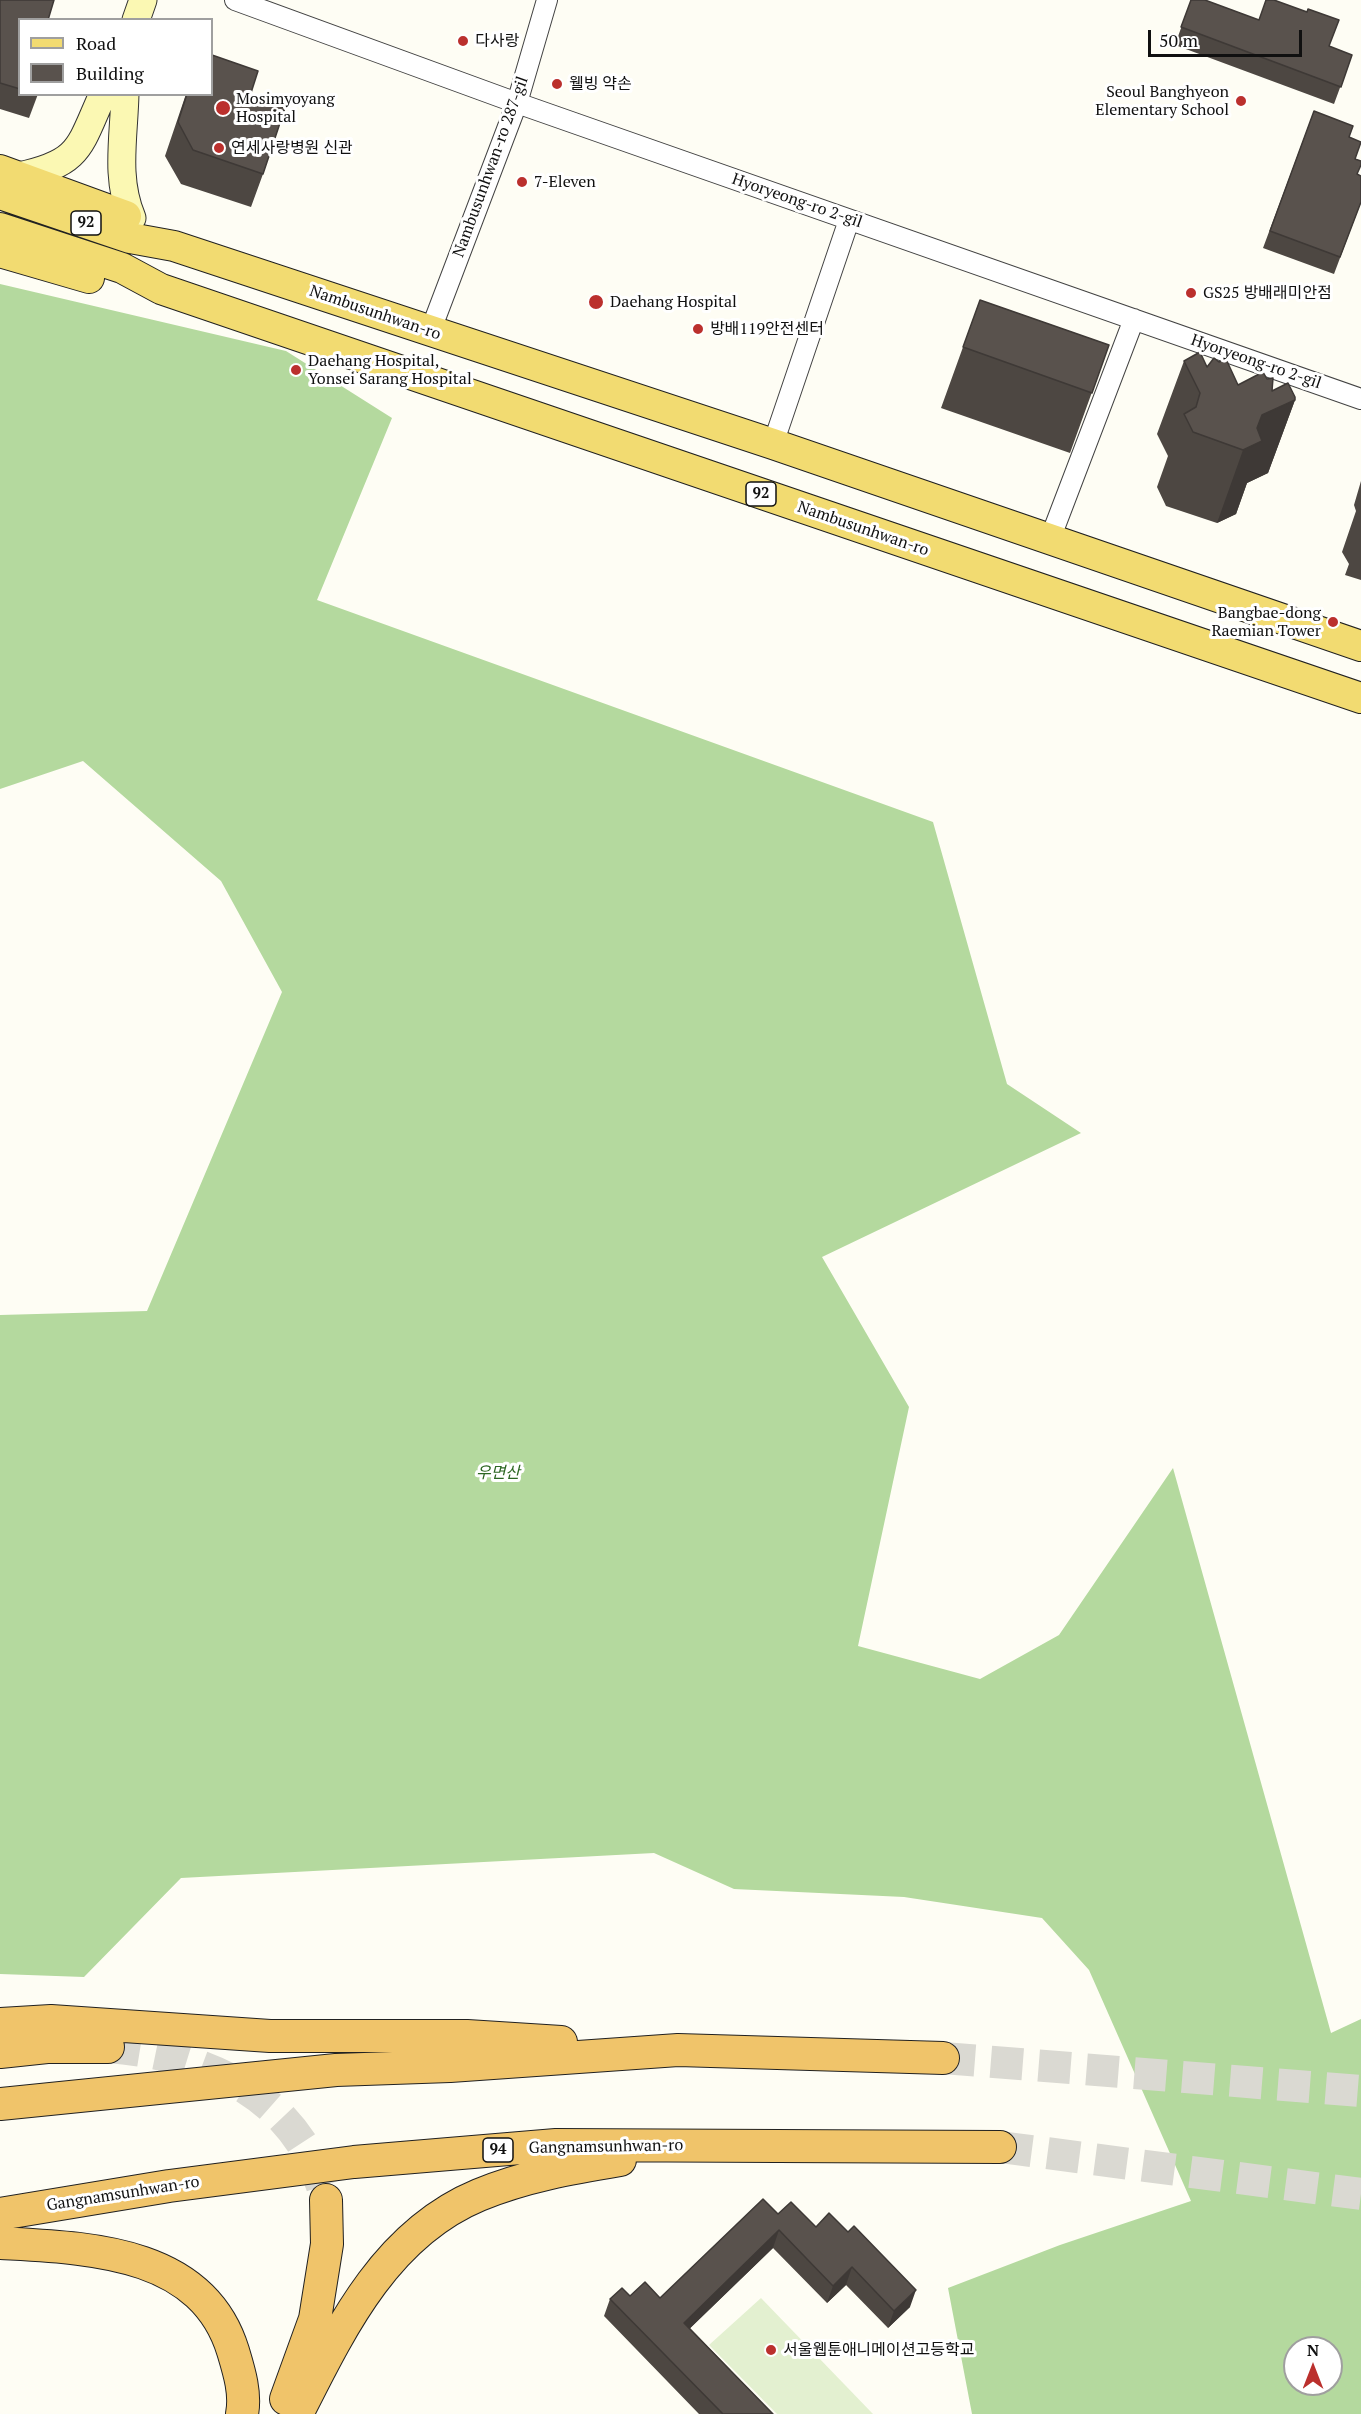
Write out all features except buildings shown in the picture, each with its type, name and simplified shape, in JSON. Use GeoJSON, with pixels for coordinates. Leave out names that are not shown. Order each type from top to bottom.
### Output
{"type":"FeatureCollection","features":[{"type":"Feature","properties":{"kind":"highway"},"geometry":{"type":"LineString","coordinates":[[0,2024],[51,2021],[270,2036],[467,2036],[678,2050],[943,2058]]}},
{"type":"Feature","properties":{"kind":"highway"},"geometry":{"type":"LineString","coordinates":[[0,2052],[47,2047],[108,2047]]}},
{"type":"Feature","properties":{"kind":"highway"},"geometry":{"type":"LineString","coordinates":[[0,2104],[336,2070],[450,2066],[678,2050]]}},
{"type":"Feature","properties":{"kind":"highway","name":"Gangnamsunhwan-ro"},"geometry":{"type":"LineString","coordinates":[[0,2214],[169,2186],[354,2163],[556,2145],[1000,2147]]}},
{"type":"Feature","properties":{"kind":"highway"},"geometry":{"type":"LineString","coordinates":[[297,2414],[333,2343],[374,2279],[404,2246],[438,2219],[477,2196],[514,2182],[555,2171],[702,2146]]}},
{"type":"Feature","properties":{"kind":"highway"},"geometry":{"type":"LineString","coordinates":[[280,2414],[315,2319],[327,2244],[326,2200]]}},
{"type":"Feature","properties":{"kind":"highway"},"geometry":{"type":"LineString","coordinates":[[0,2243],[52,2246],[137,2260],[172,2274],[209,2305],[227,2331],[244,2402],[242,2414]]}},
{"type":"Feature","properties":{"kind":"main road"},"geometry":{"type":"LineString","coordinates":[[136,18],[143,0]]}},
{"type":"Feature","properties":{"kind":"main road"},"geometry":{"type":"LineString","coordinates":[[6,180],[54,167],[76,152],[102,96]]}},
{"type":"Feature","properties":{"kind":"main road"},"geometry":{"type":"LineString","coordinates":[[125,96],[121,170],[125,200],[132,218]]}},
{"type":"Feature","properties":{"kind":"main road","name":"Nambusunhwan-ro"},"geometry":{"type":"LineString","coordinates":[[6,180],[132,218],[174,246]]}},
{"type":"Feature","properties":{"kind":"main road","name":"Nambusunhwan-ro"},"geometry":{"type":"LineString","coordinates":[[6,180],[130,238],[174,246],[773,444],[1361,646]]}},
{"type":"Feature","properties":{"kind":"main road","name":"Nambusunhwan-ro"},"geometry":{"type":"LineString","coordinates":[[0,228],[122,268],[161,289],[1361,698]]}},
{"type":"Feature","properties":{"kind":"main road","name":"Nambusunhwan-ro"},"geometry":{"type":"LineString","coordinates":[[0,252],[102,281],[161,289]]}},
{"type":"Feature","properties":{"kind":"street","name":"Hyoryeong-ro 2-gil"},"geometry":{"type":"LineString","coordinates":[[235,0],[517,103],[1361,399]]}},
{"type":"Feature","properties":{"kind":"street","name":"Nambusunhwan-ro 287-gil"},"geometry":{"type":"LineString","coordinates":[[430,332],[517,103],[548,0]]}},
{"type":"Feature","properties":{"kind":"street"},"geometry":{"type":"LineString","coordinates":[[773,444],[849,220]]}},
{"type":"Feature","properties":{"kind":"street"},"geometry":{"type":"LineString","coordinates":[[1050,539],[1134,319]]}},
{"type":"Feature","properties":{"kind":"green space","name":"우면산"},"geometry":{"type":"Polygon","coordinates":[[[0,284],[286,351],[392,418],[317,600],[933,822],[1007,1084],[1081,1133],[822,1257],[909,1407],[858,1646],[980,1679],[1059,1635],[1173,1468],[1331,2033],[1361,2019],[1361,2414],[972,2414],[948,2288],[1060,2245],[1191,2201],[1089,1970],[1042,1918],[904,1897],[734,1889],[654,1853],[181,1878],[84,1977],[0,1974],[0,1315],[147,1311],[282,992],[221,881],[83,761],[0,789],[0,284]]]}},
{"type":"Feature","properties":{"kind":"green space"},"geometry":{"type":"Polygon","coordinates":[[[761,2298],[873,2414],[777,2414],[709,2345],[761,2298]]]}},
{"type":"Feature","properties":{"kind":"tunnel"},"geometry":{"type":"LineString","coordinates":[[108,2047],[180,2060],[214,2072],[244,2088],[272,2108],[295,2133],[313,2164],[326,2200]]}},
{"type":"Feature","properties":{"kind":"tunnel"},"geometry":{"type":"LineString","coordinates":[[943,2058],[1361,2091]]}},
{"type":"Feature","properties":{"kind":"tunnel"},"geometry":{"type":"LineString","coordinates":[[1000,2147],[1361,2194]]}},
{"type":"Feature","properties":{"kind":"place","name":"다사랑"},"geometry":{"type":"Point","coordinates":[463,41]}},
{"type":"Feature","properties":{"kind":"place","name":"웰빙 약손"},"geometry":{"type":"Point","coordinates":[557,84]}},
{"type":"Feature","properties":{"kind":"place","name":"Seoul Banghyeon Elementary School"},"geometry":{"type":"Point","coordinates":[1241,101]}},
{"type":"Feature","properties":{"kind":"place","name":"Mosimyoyang Hospital"},"geometry":{"type":"Point","coordinates":[223,108]}},
{"type":"Feature","properties":{"kind":"place","name":"연세사랑병원 신관"},"geometry":{"type":"Point","coordinates":[219,148]}},
{"type":"Feature","properties":{"kind":"place","name":"7-Eleven"},"geometry":{"type":"Point","coordinates":[522,182]}},
{"type":"Feature","properties":{"kind":"place","name":"GS25 방배래미안점"},"geometry":{"type":"Point","coordinates":[1191,293]}},
{"type":"Feature","properties":{"kind":"place","name":"Daehang Hospital"},"geometry":{"type":"Point","coordinates":[596,302]}},
{"type":"Feature","properties":{"kind":"place","name":"방배119안전센터"},"geometry":{"type":"Point","coordinates":[698,329]}},
{"type":"Feature","properties":{"kind":"place","name":"Daehang Hospital, Yonsei Sarang Hospital"},"geometry":{"type":"Point","coordinates":[296,370]}},
{"type":"Feature","properties":{"kind":"place","name":"Bangbae-dong Raemian Tower"},"geometry":{"type":"Point","coordinates":[1333,622]}},
{"type":"Feature","properties":{"kind":"place","name":"서울웹툰애니메이션고등학교"},"geometry":{"type":"Point","coordinates":[771,2350]}}]}
